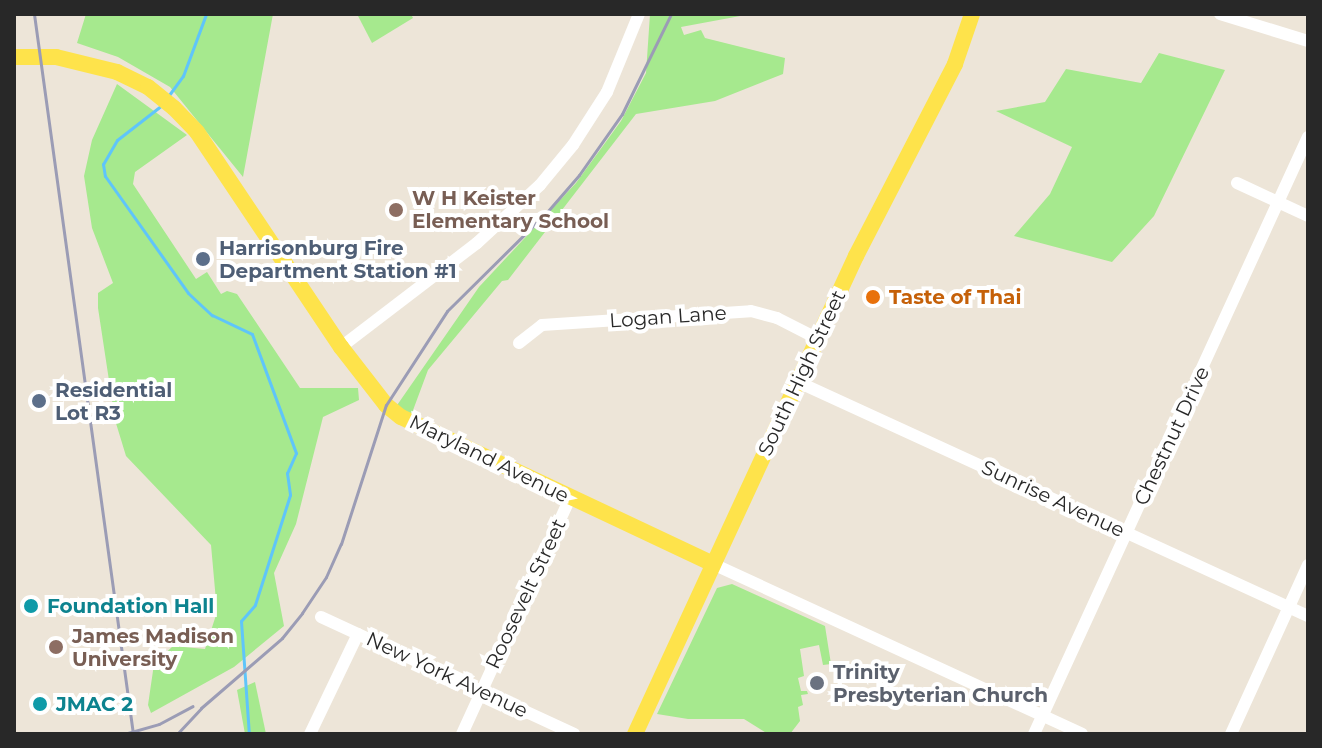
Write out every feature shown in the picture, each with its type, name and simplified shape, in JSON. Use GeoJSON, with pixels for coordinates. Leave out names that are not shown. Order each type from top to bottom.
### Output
{"type":"FeatureCollection","features":[{"type":"Feature","properties":{"kind":"main road","name":"South High Street"},"geometry":{"type":"LineString","coordinates":[[635,734],[818,339],[955,64],[972,14]]}},
{"type":"Feature","properties":{"kind":"main road","name":"Maryland Avenue"},"geometry":{"type":"LineString","coordinates":[[14,57],[56,57],[92,64],[133,79],[174,108],[197,132],[341,347],[386,405],[401,417],[713,564]]}},
{"type":"Feature","properties":{"kind":"street"},"geometry":{"type":"LineString","coordinates":[[341,347],[477,243],[540,185],[573,145],[607,92],[639,14]]}},
{"type":"Feature","properties":{"kind":"street"},"geometry":{"type":"LineString","coordinates":[[1220,14],[1308,41]]}},
{"type":"Feature","properties":{"kind":"street","name":"Chestnut Drive"},"geometry":{"type":"LineString","coordinates":[[1034,734],[1308,137]]}},
{"type":"Feature","properties":{"kind":"street"},"geometry":{"type":"LineString","coordinates":[[1237,183],[1308,216]]}},
{"type":"Feature","properties":{"kind":"street","name":"Logan Lane"},"geometry":{"type":"LineString","coordinates":[[519,343],[542,325],[751,311],[772,315],[818,339]]}},
{"type":"Feature","properties":{"kind":"street","name":"Sunrise Avenue"},"geometry":{"type":"LineString","coordinates":[[798,382],[1308,616]]}},
{"type":"Feature","properties":{"kind":"street","name":"Roosevelt Street"},"geometry":{"type":"LineString","coordinates":[[462,734],[570,498]]}},
{"type":"Feature","properties":{"kind":"street","name":"Maryland Avenue"},"geometry":{"type":"LineString","coordinates":[[713,564],[1082,734]]}},
{"type":"Feature","properties":{"kind":"street"},"geometry":{"type":"LineString","coordinates":[[1231,734],[1308,565]]}},
{"type":"Feature","properties":{"kind":"street","name":"New York Avenue"},"geometry":{"type":"LineString","coordinates":[[321,617],[574,734]]}},
{"type":"Feature","properties":{"kind":"street"},"geometry":{"type":"LineString","coordinates":[[310,734],[358,634]]}},
{"type":"Feature","properties":{"kind":"green space"},"geometry":{"type":"Polygon","coordinates":[[[86,14],[273,14],[243,177],[170,87],[118,57],[77,43],[86,14]]]}},
{"type":"Feature","properties":{"kind":"green space"},"geometry":{"type":"Polygon","coordinates":[[[357,14],[411,14],[413,18],[372,43],[357,14]]]}},
{"type":"Feature","properties":{"kind":"green space"},"geometry":{"type":"Polygon","coordinates":[[[650,14],[751,14],[681,27],[684,35],[701,30],[705,38],[785,58],[783,74],[715,101],[636,114],[508,280],[502,281],[428,370],[409,421],[393,411],[479,287],[576,183],[621,121],[646,73],[650,14]]]}},
{"type":"Feature","properties":{"kind":"green space"},"geometry":{"type":"Polygon","coordinates":[[[1159,53],[1225,70],[1154,216],[1112,262],[1014,236],[1050,194],[1072,147],[996,111],[1045,102],[1066,69],[1141,83],[1159,53]]]}},
{"type":"Feature","properties":{"kind":"green space"},"geometry":{"type":"Polygon","coordinates":[[[117,84],[187,135],[135,172],[133,184],[196,279],[207,272],[221,294],[227,291],[237,294],[300,388],[358,388],[359,400],[323,417],[296,524],[274,573],[284,626],[234,667],[151,713],[148,705],[154,664],[173,646],[205,649],[217,612],[211,545],[126,456],[115,420],[98,308],[98,293],[113,283],[92,228],[84,176],[92,140],[117,84]]]}},
{"type":"Feature","properties":{"kind":"green space"},"geometry":{"type":"Polygon","coordinates":[[[732,584],[825,626],[831,664],[823,665],[819,645],[800,649],[804,676],[798,678],[801,691],[808,694],[801,695],[803,705],[798,707],[800,721],[790,734],[768,734],[744,719],[688,719],[657,714],[717,588],[732,584]]]}},
{"type":"Feature","properties":{"kind":"green space"},"geometry":{"type":"Polygon","coordinates":[[[255,682],[266,734],[245,734],[237,690],[255,682]]]}},
{"type":"Feature","properties":{"kind":"waterway"},"geometry":{"type":"LineString","coordinates":[[169,95],[183,76],[206,14]]}},
{"type":"Feature","properties":{"kind":"waterway"},"geometry":{"type":"LineString","coordinates":[[162,105],[117,140],[103,164],[105,176],[188,293],[212,315],[252,334],[296,453],[287,473],[290,495],[255,605],[241,621],[249,734]]}},
{"type":"Feature","properties":{"kind":"railway"},"geometry":{"type":"LineString","coordinates":[[34,14],[133,734]]}},
{"type":"Feature","properties":{"kind":"railway"},"geometry":{"type":"LineString","coordinates":[[177,734],[201,708],[282,638],[302,613],[326,577],[341,544],[386,405],[447,311],[547,212],[579,175],[622,114],[671,14]]}},
{"type":"Feature","properties":{"kind":"railway"},"geometry":{"type":"LineString","coordinates":[[124,734],[159,724],[193,706]]}},
{"type":"Feature","properties":{"kind":"railway"},"geometry":{"type":"LineString","coordinates":[[14,733],[18,734]]}},
{"type":"Feature","properties":{"kind":"place","name":"W H Keister Elementary School"},"geometry":{"type":"Point","coordinates":[396,210]}},
{"type":"Feature","properties":{"kind":"place","name":"Harrisonburg Fire Department Station #1"},"geometry":{"type":"Point","coordinates":[203,259]}},
{"type":"Feature","properties":{"kind":"place","name":"Taste of Thai"},"geometry":{"type":"Point","coordinates":[873,297]}},
{"type":"Feature","properties":{"kind":"place","name":"Residential Lot R3"},"geometry":{"type":"Point","coordinates":[39,401]}},
{"type":"Feature","properties":{"kind":"place","name":"Foundation Hall"},"geometry":{"type":"Point","coordinates":[31,606]}},
{"type":"Feature","properties":{"kind":"place","name":"James Madison University"},"geometry":{"type":"Point","coordinates":[56,647]}},
{"type":"Feature","properties":{"kind":"place","name":"Trinity Presbyterian Church"},"geometry":{"type":"Point","coordinates":[817,683]}},
{"type":"Feature","properties":{"kind":"place","name":"JMAC 2"},"geometry":{"type":"Point","coordinates":[40,704]}}]}
